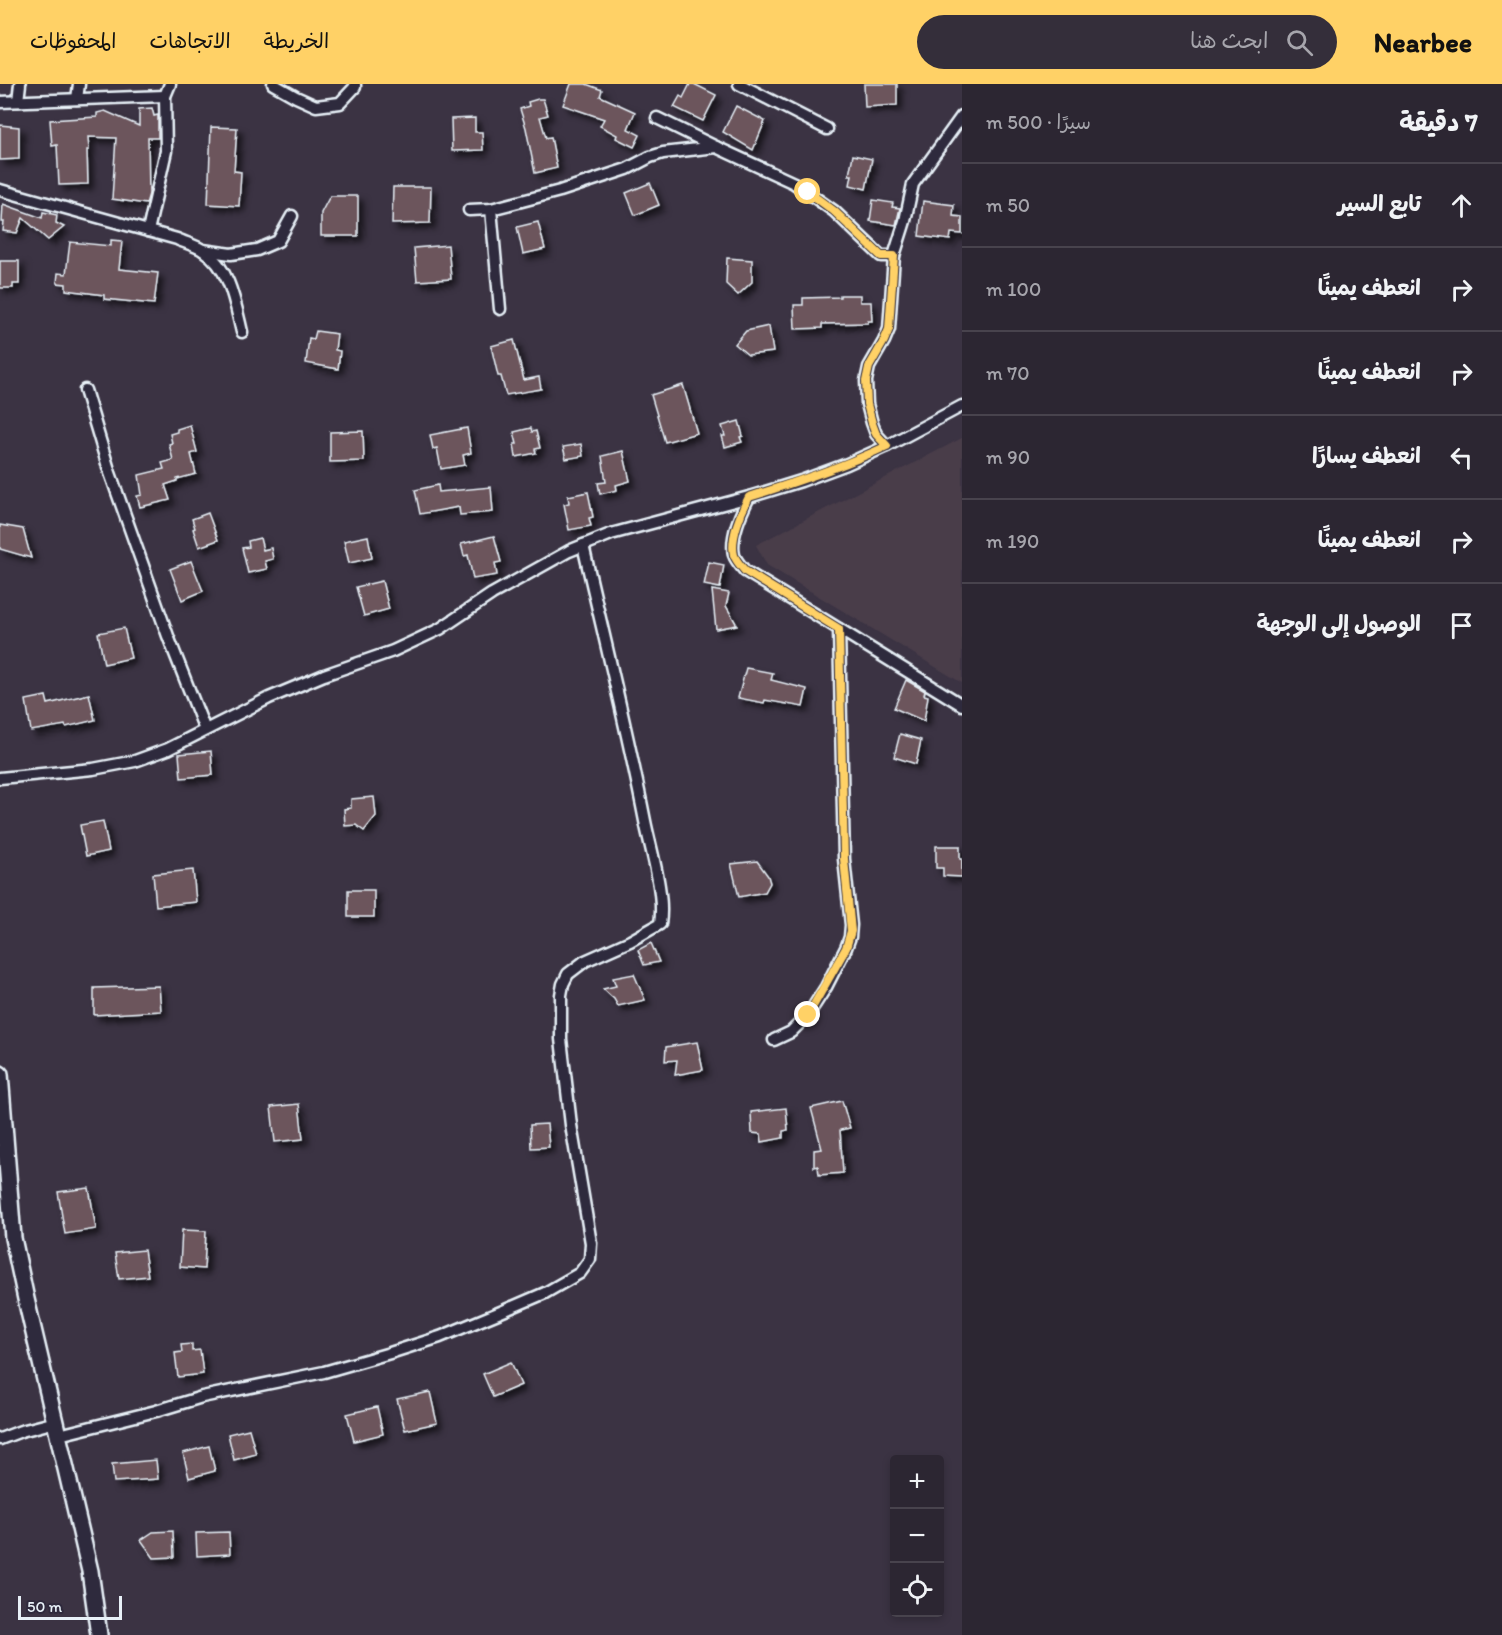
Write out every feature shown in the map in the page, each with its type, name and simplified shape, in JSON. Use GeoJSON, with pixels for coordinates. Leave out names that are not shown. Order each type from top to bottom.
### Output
{"type":"FeatureCollection","features":[{"type":"Feature","properties":{"kind":"street"},"geometry":{"type":"LineString","coordinates":[[18,101],[20,84]]}},
{"type":"Feature","properties":{"kind":"street"},"geometry":{"type":"LineString","coordinates":[[77,99],[80,84]]}},
{"type":"Feature","properties":{"kind":"street"},"geometry":{"type":"LineString","coordinates":[[148,231],[166,151],[165,96],[170,84]]}},
{"type":"Feature","properties":{"kind":"street"},"geometry":{"type":"LineString","coordinates":[[273,84],[316,106],[340,103],[355,87],[355,84]]}},
{"type":"Feature","properties":{"kind":"street"},"geometry":{"type":"LineString","coordinates":[[739,84],[827,129]]}},
{"type":"Feature","properties":{"kind":"street"},"geometry":{"type":"LineString","coordinates":[[765,84],[766,97]]}},
{"type":"Feature","properties":{"kind":"street"},"geometry":{"type":"LineString","coordinates":[[0,102],[165,96]]}},
{"type":"Feature","properties":{"kind":"street"},"geometry":{"type":"LineString","coordinates":[[887,446],[876,434],[872,423],[867,404],[866,381],[869,367],[889,329],[894,256],[902,234],[913,184],[962,117]]}},
{"type":"Feature","properties":{"kind":"street"},"geometry":{"type":"LineString","coordinates":[[657,118],[794,183],[834,211],[881,256],[894,256]]}},
{"type":"Feature","properties":{"kind":"street"},"geometry":{"type":"LineString","coordinates":[[469,210],[491,209],[560,191],[627,169],[663,153],[716,147]]}},
{"type":"Feature","properties":{"kind":"street"},"geometry":{"type":"LineString","coordinates":[[0,190],[177,239],[203,250],[231,254],[257,250],[278,241],[292,216]]}},
{"type":"Feature","properties":{"kind":"street"},"geometry":{"type":"LineString","coordinates":[[491,209],[500,309]]}},
{"type":"Feature","properties":{"kind":"street"},"geometry":{"type":"LineString","coordinates":[[203,250],[219,264],[228,281],[242,332]]}},
{"type":"Feature","properties":{"kind":"street"},"geometry":{"type":"LineString","coordinates":[[85,390],[109,470],[168,636],[205,730]]}},
{"type":"Feature","properties":{"kind":"street"},"geometry":{"type":"LineString","coordinates":[[0,778],[93,769],[135,760],[168,749],[269,698],[324,675],[393,651],[440,629],[492,594],[569,551],[611,534],[801,481],[887,446],[962,406]]}},
{"type":"Feature","properties":{"kind":"street"},"geometry":{"type":"LineString","coordinates":[[749,497],[742,510],[733,553],[736,561],[745,571],[962,705]]}},
{"type":"Feature","properties":{"kind":"street"},"geometry":{"type":"LineString","coordinates":[[0,1439],[21,1431],[57,1429],[156,1411],[202,1397],[324,1372],[440,1337],[552,1289],[580,1273],[590,1259],[591,1235],[571,1125],[561,1039],[563,984],[568,974],[585,961],[630,941],[660,924],[662,913],[633,760],[583,545]]}},
{"type":"Feature","properties":{"kind":"street"},"geometry":{"type":"LineString","coordinates":[[774,1040],[791,1032],[808,1015],[831,977],[850,937],[851,925],[844,859],[839,629]]}},
{"type":"Feature","properties":{"kind":"street"},"geometry":{"type":"LineString","coordinates":[[0,1074],[3,1151],[13,1238],[90,1571],[99,1635]]}},
{"type":"Feature","properties":{"kind":"shaded area"},"geometry":{"type":"Polygon","coordinates":[[[962,438],[962,683],[767,565],[756,545],[962,438]]]}},
{"type":"Feature","properties":{"kind":"building"},"geometry":{"type":"Polygon","coordinates":[[[571,84],[586,84],[602,90],[600,96],[635,112],[628,129],[640,135],[634,147],[616,138],[617,135],[600,126],[604,119],[563,105],[571,84]]]}},
{"type":"Feature","properties":{"kind":"building"},"geometry":{"type":"Polygon","coordinates":[[[690,84],[716,95],[703,121],[674,107],[680,96],[683,98],[690,84]]]}},
{"type":"Feature","properties":{"kind":"building"},"geometry":{"type":"Polygon","coordinates":[[[864,84],[897,84],[897,105],[865,107],[864,84]]]}},
{"type":"Feature","properties":{"kind":"building"},"geometry":{"type":"Polygon","coordinates":[[[543,99],[548,115],[540,117],[546,138],[551,137],[557,168],[535,173],[520,109],[529,106],[528,102],[543,99]]]}},
{"type":"Feature","properties":{"kind":"building"},"geometry":{"type":"Polygon","coordinates":[[[736,106],[765,121],[753,150],[723,132],[736,106]]]}},
{"type":"Feature","properties":{"kind":"building"},"geometry":{"type":"Polygon","coordinates":[[[152,108],[154,116],[158,115],[158,138],[148,138],[149,194],[146,204],[112,199],[116,138],[88,137],[88,184],[59,185],[57,145],[52,146],[50,120],[97,117],[97,113],[105,111],[139,126],[139,109],[152,108]]]}},
{"type":"Feature","properties":{"kind":"building"},"geometry":{"type":"Polygon","coordinates":[[[475,118],[475,132],[482,132],[483,150],[452,151],[451,119],[475,118]]]}},
{"type":"Feature","properties":{"kind":"building"},"geometry":{"type":"Polygon","coordinates":[[[0,125],[19,127],[19,159],[0,160],[0,125]]]}},
{"type":"Feature","properties":{"kind":"building"},"geometry":{"type":"Polygon","coordinates":[[[211,127],[237,128],[234,171],[241,172],[239,206],[208,204],[211,127]]]}},
{"type":"Feature","properties":{"kind":"building"},"geometry":{"type":"Polygon","coordinates":[[[853,155],[872,159],[866,189],[850,185],[852,175],[849,175],[853,155]]]}},
{"type":"Feature","properties":{"kind":"building"},"geometry":{"type":"Polygon","coordinates":[[[650,183],[659,205],[635,215],[626,193],[650,183]]]}},
{"type":"Feature","properties":{"kind":"building"},"geometry":{"type":"Polygon","coordinates":[[[393,187],[431,187],[430,223],[392,224],[393,187]]]}},
{"type":"Feature","properties":{"kind":"building"},"geometry":{"type":"Polygon","coordinates":[[[330,196],[358,196],[358,236],[321,236],[321,213],[330,196]]]}},
{"type":"Feature","properties":{"kind":"building"},"geometry":{"type":"Polygon","coordinates":[[[873,200],[893,203],[892,207],[900,208],[896,225],[870,221],[873,200]]]}},
{"type":"Feature","properties":{"kind":"building"},"geometry":{"type":"Polygon","coordinates":[[[923,201],[954,205],[953,216],[962,217],[962,234],[951,233],[950,240],[919,236],[923,201]]]}},
{"type":"Feature","properties":{"kind":"building"},"geometry":{"type":"Polygon","coordinates":[[[3,204],[42,218],[43,212],[57,215],[56,223],[64,227],[48,240],[23,218],[17,233],[3,231],[3,204]]]}},
{"type":"Feature","properties":{"kind":"building"},"geometry":{"type":"Polygon","coordinates":[[[538,222],[545,249],[523,254],[517,227],[538,222]]]}},
{"type":"Feature","properties":{"kind":"building"},"geometry":{"type":"Polygon","coordinates":[[[111,240],[122,241],[119,269],[158,273],[154,304],[104,299],[104,295],[66,290],[66,284],[57,283],[58,273],[66,274],[70,242],[111,246],[111,240]]]}},
{"type":"Feature","properties":{"kind":"building"},"geometry":{"type":"Polygon","coordinates":[[[448,245],[451,279],[417,281],[414,248],[448,245]]]}},
{"type":"Feature","properties":{"kind":"building"},"geometry":{"type":"Polygon","coordinates":[[[727,258],[752,260],[752,282],[738,295],[726,284],[727,258]]]}},
{"type":"Feature","properties":{"kind":"building"},"geometry":{"type":"Polygon","coordinates":[[[0,261],[19,261],[19,284],[13,284],[13,288],[0,288],[0,261]]]}},
{"type":"Feature","properties":{"kind":"building"},"geometry":{"type":"Polygon","coordinates":[[[840,295],[860,295],[860,302],[871,302],[872,321],[822,324],[822,328],[795,329],[794,305],[803,305],[803,298],[840,297],[840,295]]]}},
{"type":"Feature","properties":{"kind":"building"},"geometry":{"type":"Polygon","coordinates":[[[769,326],[773,352],[748,355],[735,344],[746,331],[769,326]]]}},
{"type":"Feature","properties":{"kind":"building"},"geometry":{"type":"Polygon","coordinates":[[[316,331],[337,334],[335,350],[340,351],[338,369],[306,363],[309,338],[314,339],[316,331]]]}},
{"type":"Feature","properties":{"kind":"building"},"geometry":{"type":"Polygon","coordinates":[[[514,340],[524,380],[539,377],[541,389],[506,395],[501,376],[498,376],[491,346],[514,340]]]}},
{"type":"Feature","properties":{"kind":"building"},"geometry":{"type":"Polygon","coordinates":[[[683,385],[697,433],[665,442],[651,395],[683,385]]]}},
{"type":"Feature","properties":{"kind":"building"},"geometry":{"type":"Polygon","coordinates":[[[739,421],[743,436],[740,437],[742,442],[725,447],[722,426],[739,421]]]}},
{"type":"Feature","properties":{"kind":"building"},"geometry":{"type":"Polygon","coordinates":[[[190,425],[197,452],[191,454],[196,474],[165,485],[170,500],[140,507],[137,496],[142,495],[139,475],[164,469],[162,463],[173,460],[169,444],[172,443],[170,434],[190,425]]]}},
{"type":"Feature","properties":{"kind":"building"},"geometry":{"type":"Polygon","coordinates":[[[467,428],[471,453],[463,455],[465,465],[441,469],[437,448],[433,449],[430,435],[467,428]]]}},
{"type":"Feature","properties":{"kind":"building"},"geometry":{"type":"Polygon","coordinates":[[[531,428],[532,432],[536,431],[540,448],[535,449],[536,453],[516,457],[514,444],[517,444],[514,432],[531,428]]]}},
{"type":"Feature","properties":{"kind":"building"},"geometry":{"type":"Polygon","coordinates":[[[363,431],[364,461],[330,462],[330,432],[363,431]]]}},
{"type":"Feature","properties":{"kind":"building"},"geometry":{"type":"Polygon","coordinates":[[[581,444],[583,456],[566,459],[563,447],[581,444]]]}},
{"type":"Feature","properties":{"kind":"building"},"geometry":{"type":"Polygon","coordinates":[[[623,451],[630,481],[616,485],[617,490],[600,494],[598,483],[606,482],[602,456],[623,451]]]}},
{"type":"Feature","properties":{"kind":"building"},"geometry":{"type":"Polygon","coordinates":[[[438,485],[439,492],[491,487],[493,512],[460,515],[459,507],[420,514],[415,490],[438,485]]]}},
{"type":"Feature","properties":{"kind":"building"},"geometry":{"type":"Polygon","coordinates":[[[588,492],[593,517],[589,518],[591,526],[569,530],[564,504],[569,503],[568,496],[588,492]]]}},
{"type":"Feature","properties":{"kind":"building"},"geometry":{"type":"Polygon","coordinates":[[[208,513],[218,540],[199,547],[192,519],[208,513]]]}},
{"type":"Feature","properties":{"kind":"building"},"geometry":{"type":"Polygon","coordinates":[[[0,525],[23,529],[31,558],[0,549],[0,525]]]}},
{"type":"Feature","properties":{"kind":"building"},"geometry":{"type":"Polygon","coordinates":[[[368,536],[372,558],[349,563],[344,541],[368,536]]]}},
{"type":"Feature","properties":{"kind":"building"},"geometry":{"type":"Polygon","coordinates":[[[494,536],[501,562],[495,563],[497,575],[473,579],[468,555],[464,556],[461,544],[494,536]]]}},
{"type":"Feature","properties":{"kind":"building"},"geometry":{"type":"Polygon","coordinates":[[[260,538],[263,550],[271,548],[273,559],[265,561],[267,569],[248,573],[242,548],[249,547],[248,541],[260,538]]]}},
{"type":"Feature","properties":{"kind":"building"},"geometry":{"type":"Polygon","coordinates":[[[191,561],[203,591],[182,600],[170,569],[191,561]]]}},
{"type":"Feature","properties":{"kind":"building"},"geometry":{"type":"Polygon","coordinates":[[[709,562],[724,565],[720,588],[704,585],[709,562]]]}},
{"type":"Feature","properties":{"kind":"building"},"geometry":{"type":"Polygon","coordinates":[[[382,581],[389,609],[364,616],[356,587],[382,581]]]}},
{"type":"Feature","properties":{"kind":"building"},"geometry":{"type":"Polygon","coordinates":[[[712,590],[729,593],[726,606],[737,625],[716,629],[712,590]]]}},
{"type":"Feature","properties":{"kind":"building"},"geometry":{"type":"Polygon","coordinates":[[[124,628],[131,658],[104,664],[98,633],[124,628]]]}},
{"type":"Feature","properties":{"kind":"building"},"geometry":{"type":"Polygon","coordinates":[[[746,668],[773,673],[771,680],[807,689],[803,707],[738,698],[746,668]]]}},
{"type":"Feature","properties":{"kind":"building"},"geometry":{"type":"Polygon","coordinates":[[[906,680],[925,691],[924,695],[928,696],[924,721],[894,708],[906,680]]]}},
{"type":"Feature","properties":{"kind":"building"},"geometry":{"type":"Polygon","coordinates":[[[89,694],[95,720],[66,727],[65,725],[31,731],[26,700],[46,696],[48,704],[89,694]]]}},
{"type":"Feature","properties":{"kind":"building"},"geometry":{"type":"Polygon","coordinates":[[[900,734],[921,740],[916,764],[894,757],[900,734]]]}},
{"type":"Feature","properties":{"kind":"building"},"geometry":{"type":"Polygon","coordinates":[[[211,751],[213,775],[181,778],[179,754],[211,751]]]}},
{"type":"Feature","properties":{"kind":"building"},"geometry":{"type":"Polygon","coordinates":[[[374,797],[376,816],[364,831],[356,825],[345,826],[344,809],[351,808],[351,799],[374,797]]]}},
{"type":"Feature","properties":{"kind":"building"},"geometry":{"type":"Polygon","coordinates":[[[103,821],[109,851],[86,856],[80,825],[103,821]]]}},
{"type":"Feature","properties":{"kind":"building"},"geometry":{"type":"Polygon","coordinates":[[[936,846],[960,846],[962,877],[943,876],[943,868],[936,868],[936,846]]]}},
{"type":"Feature","properties":{"kind":"building"},"geometry":{"type":"Polygon","coordinates":[[[757,861],[768,876],[770,883],[765,892],[739,897],[731,864],[757,861]]]}},
{"type":"Feature","properties":{"kind":"building"},"geometry":{"type":"Polygon","coordinates":[[[193,870],[196,902],[156,906],[153,874],[193,870]]]}},
{"type":"Feature","properties":{"kind":"building"},"geometry":{"type":"Polygon","coordinates":[[[348,890],[374,890],[374,917],[348,917],[348,890]]]}},
{"type":"Feature","properties":{"kind":"building"},"geometry":{"type":"Polygon","coordinates":[[[651,943],[659,962],[644,965],[638,950],[651,943]]]}},
{"type":"Feature","properties":{"kind":"building"},"geometry":{"type":"Polygon","coordinates":[[[634,974],[645,1000],[618,1006],[603,989],[616,986],[613,978],[634,974]]]}},
{"type":"Feature","properties":{"kind":"building"},"geometry":{"type":"Polygon","coordinates":[[[159,986],[161,1011],[94,1015],[94,988],[159,986]]]}},
{"type":"Feature","properties":{"kind":"building"},"geometry":{"type":"Polygon","coordinates":[[[697,1042],[703,1070],[675,1075],[677,1060],[665,1061],[666,1047],[697,1042]]]}},
{"type":"Feature","properties":{"kind":"building"},"geometry":{"type":"Polygon","coordinates":[[[842,1101],[850,1128],[840,1130],[843,1173],[819,1175],[818,1166],[814,1167],[814,1150],[822,1149],[811,1108],[842,1101]]]}},
{"type":"Feature","properties":{"kind":"building"},"geometry":{"type":"Polygon","coordinates":[[[299,1104],[303,1139],[275,1142],[271,1107],[299,1104]]]}},
{"type":"Feature","properties":{"kind":"building"},"geometry":{"type":"Polygon","coordinates":[[[786,1108],[788,1130],[783,1131],[783,1138],[762,1142],[761,1134],[752,1133],[751,1112],[786,1108]]]}},
{"type":"Feature","properties":{"kind":"building"},"geometry":{"type":"Polygon","coordinates":[[[547,1124],[549,1147],[531,1148],[530,1125],[547,1124]]]}},
{"type":"Feature","properties":{"kind":"building"},"geometry":{"type":"Polygon","coordinates":[[[89,1188],[96,1229],[65,1234],[58,1192],[89,1188]]]}},
{"type":"Feature","properties":{"kind":"building"},"geometry":{"type":"Polygon","coordinates":[[[182,1230],[206,1231],[204,1269],[180,1267],[182,1230]]]}},
{"type":"Feature","properties":{"kind":"building"},"geometry":{"type":"Polygon","coordinates":[[[144,1250],[148,1276],[119,1279],[115,1253],[144,1250]]]}},
{"type":"Feature","properties":{"kind":"building"},"geometry":{"type":"Polygon","coordinates":[[[192,1344],[192,1351],[200,1350],[203,1374],[178,1377],[175,1353],[182,1352],[181,1345],[192,1344]]]}},
{"type":"Feature","properties":{"kind":"building"},"geometry":{"type":"Polygon","coordinates":[[[511,1362],[521,1385],[493,1397],[483,1374],[511,1362]]]}},
{"type":"Feature","properties":{"kind":"building"},"geometry":{"type":"Polygon","coordinates":[[[430,1392],[437,1423],[405,1430],[397,1399],[430,1392]]]}},
{"type":"Feature","properties":{"kind":"building"},"geometry":{"type":"Polygon","coordinates":[[[377,1407],[383,1434],[354,1441],[347,1414],[377,1407]]]}},
{"type":"Feature","properties":{"kind":"building"},"geometry":{"type":"Polygon","coordinates":[[[249,1429],[256,1454],[234,1460],[228,1434],[249,1429]]]}},
{"type":"Feature","properties":{"kind":"building"},"geometry":{"type":"Polygon","coordinates":[[[209,1446],[215,1471],[189,1478],[183,1453],[209,1446]]]}},
{"type":"Feature","properties":{"kind":"building"},"geometry":{"type":"Polygon","coordinates":[[[156,1460],[158,1479],[114,1482],[112,1464],[156,1460]]]}},
{"type":"Feature","properties":{"kind":"building"},"geometry":{"type":"Polygon","coordinates":[[[173,1531],[174,1557],[154,1558],[141,1540],[153,1532],[173,1531]]]}},
{"type":"Feature","properties":{"kind":"building"},"geometry":{"type":"Polygon","coordinates":[[[229,1532],[230,1554],[197,1556],[196,1533],[229,1532]]]}},
{"type":"Feature","properties":{"kind":"route"},"geometry":{"type":"LineString","coordinates":[[808,192],[834,211],[881,256],[894,256],[889,329],[869,367],[866,381],[867,404],[872,423],[876,434],[887,446],[847,464],[749,497],[742,510],[734,541],[733,553],[736,561],[745,571],[839,629],[844,859],[851,931],[846,948],[826,987],[808,1015]]}}]}
